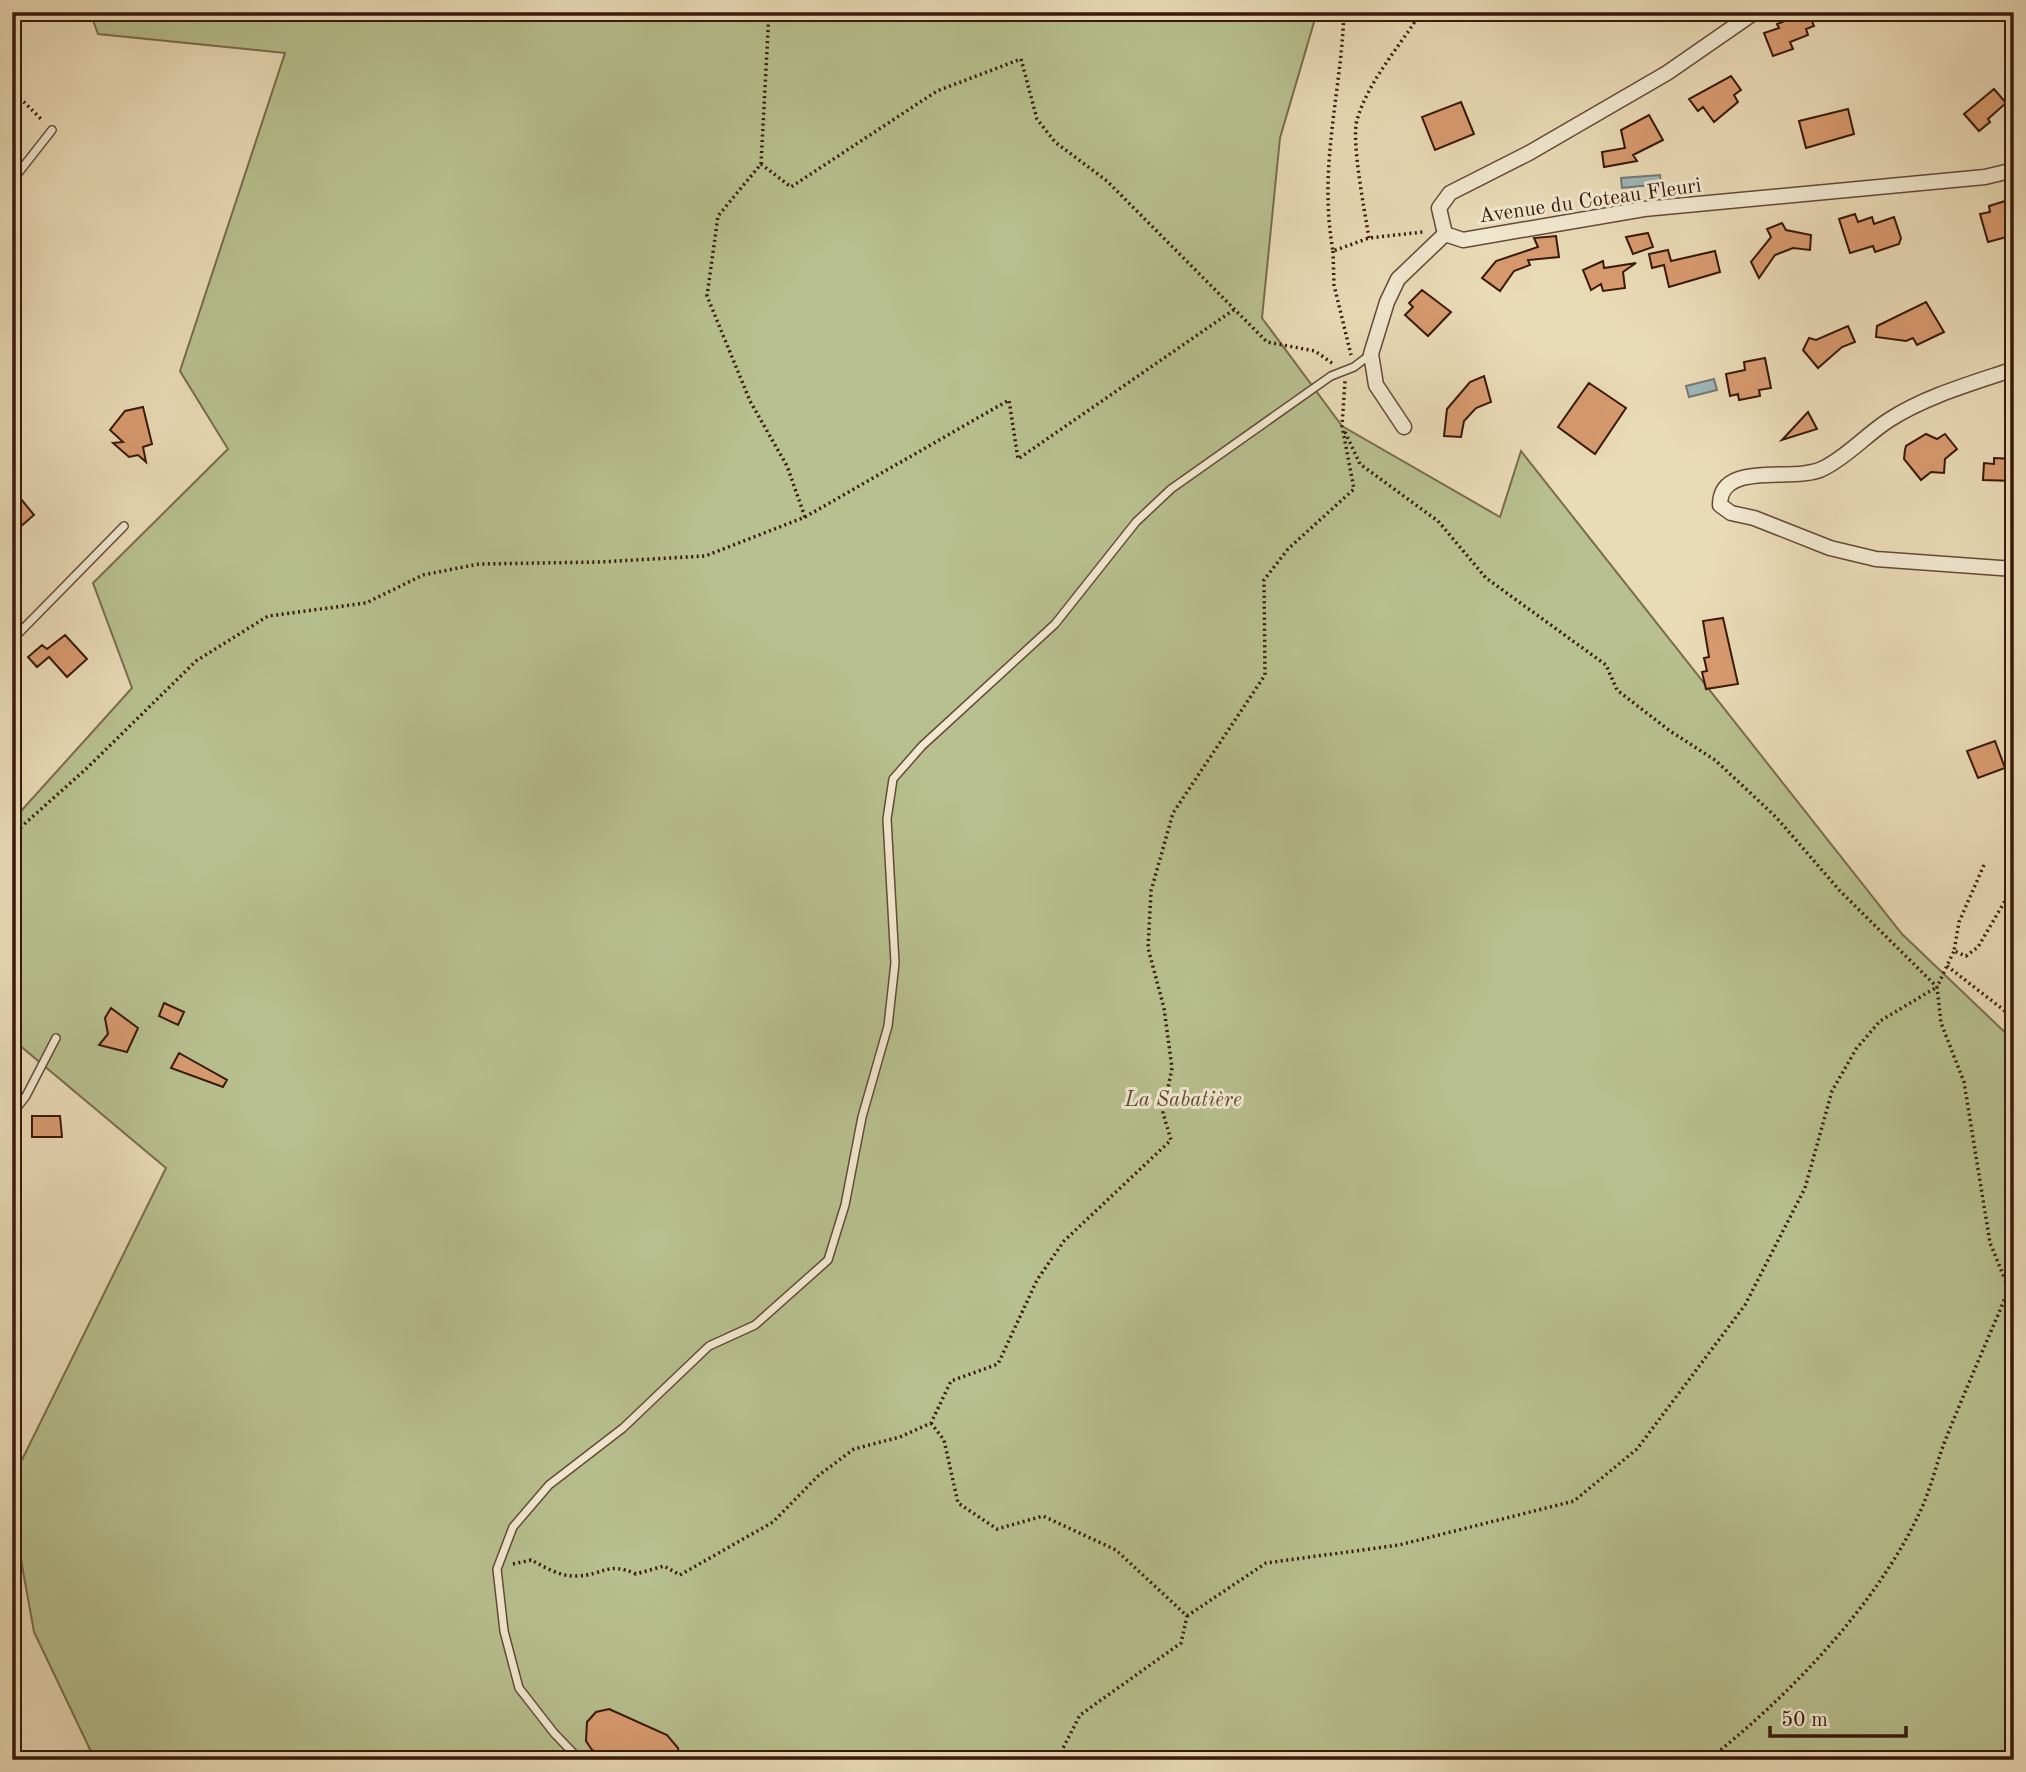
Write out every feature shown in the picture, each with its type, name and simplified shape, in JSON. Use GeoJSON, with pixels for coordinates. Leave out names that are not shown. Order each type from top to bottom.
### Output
{"type":"FeatureCollection","features":[{"type":"Feature","properties":{"kind":"street","name":"Avenue du Coteau Fleuri"},"geometry":{"type":"LineString","coordinates":[[1755,12],[1667,73],[1529,153],[1450,193],[1439,208],[1443,229],[1462,240],[1644,209],[1985,177],[2014,170]]}},
{"type":"Feature","properties":{"kind":"street"},"geometry":{"type":"LineString","coordinates":[[1404,427],[1376,385],[1371,354],[1384,310],[1398,279],[1443,229]]}},
{"type":"Feature","properties":{"kind":"street"},"geometry":{"type":"LineString","coordinates":[[2014,369],[1891,419],[1824,468],[1794,474],[1738,477],[1724,487],[1720,494],[1720,505],[1731,513],[1830,548],[1876,559],[2014,569]]}},
{"type":"Feature","properties":{"kind":"lane"},"geometry":{"type":"LineString","coordinates":[[12,181],[52,130]]}},
{"type":"Feature","properties":{"kind":"lane"},"geometry":{"type":"LineString","coordinates":[[580,1760],[554,1733],[519,1688],[504,1631],[498,1569],[513,1527],[549,1485],[623,1427],[709,1346],[755,1325],[828,1260],[845,1205],[862,1117],[888,1026],[895,963],[887,819],[893,779],[922,746],[1055,624],[1136,522],[1171,489],[1331,376],[1354,367],[1371,354]]}},
{"type":"Feature","properties":{"kind":"lane"},"geometry":{"type":"LineString","coordinates":[[12,640],[124,526]]}},
{"type":"Feature","properties":{"kind":"lane"},"geometry":{"type":"LineString","coordinates":[[12,1114],[26,1096],[56,1038]]}},
{"type":"Feature","properties":{"kind":"path"},"geometry":{"type":"LineString","coordinates":[[769,12],[761,164],[718,216],[707,296],[750,401],[787,466],[805,517]]}},
{"type":"Feature","properties":{"kind":"path"},"geometry":{"type":"LineString","coordinates":[[1343,12],[1327,165],[1326,212],[1333,251],[1334,285],[1354,367]]}},
{"type":"Feature","properties":{"kind":"path"},"geometry":{"type":"LineString","coordinates":[[1369,238],[1356,122],[1371,88],[1414,23],[1417,12]]}},
{"type":"Feature","properties":{"kind":"path"},"geometry":{"type":"LineString","coordinates":[[498,1569],[531,1560],[555,1573],[578,1576],[618,1566],[636,1574],[664,1566],[680,1575],[773,1522],[819,1475],[855,1449],[900,1437],[930,1423],[951,1381],[998,1364],[1037,1280],[1064,1241],[1171,1140],[1163,1112],[1172,1069],[1164,1008],[1148,948],[1151,891],[1173,813],[1265,675],[1264,580],[1288,549],[1354,489],[1342,426],[1344,371],[1315,351],[1268,342],[1107,181],[1055,142],[1037,118],[1021,59],[937,91],[791,187],[761,164]]}},
{"type":"Feature","properties":{"kind":"path"},"geometry":{"type":"LineString","coordinates":[[12,90],[52,130]]}},
{"type":"Feature","properties":{"kind":"path"},"geometry":{"type":"LineString","coordinates":[[1333,251],[1369,238],[1443,229]]}},
{"type":"Feature","properties":{"kind":"path"},"geometry":{"type":"LineString","coordinates":[[12,835],[86,769],[196,661],[268,616],[366,603],[424,575],[479,564],[600,562],[705,556],[805,517],[1009,400],[1018,459],[1235,309]]}},
{"type":"Feature","properties":{"kind":"path"},"geometry":{"type":"LineString","coordinates":[[1342,426],[1360,464],[1438,521],[1486,578],[1606,665],[1617,690],[1670,731],[1715,760],[1776,817],[1840,891],[1937,987]]}},
{"type":"Feature","properties":{"kind":"path"},"geometry":{"type":"LineString","coordinates":[[1708,1760],[1759,1720],[1847,1625],[1877,1582],[1919,1516],[1944,1446],[2009,1289],[1990,1243],[1964,1082],[1941,1023],[1937,987],[1954,951],[1959,922],[1984,865]]}},
{"type":"Feature","properties":{"kind":"path"},"geometry":{"type":"LineString","coordinates":[[1954,951],[1966,956],[1978,947],[2013,888]]}},
{"type":"Feature","properties":{"kind":"path"},"geometry":{"type":"LineString","coordinates":[[1947,966],[2014,1018]]}},
{"type":"Feature","properties":{"kind":"path"},"geometry":{"type":"LineString","coordinates":[[1057,1760],[1080,1715],[1181,1643],[1187,1616],[1266,1563],[1399,1545],[1574,1501],[1637,1449],[1745,1306],[1805,1188],[1832,1091],[1856,1049],[1880,1021],[1937,987]]}},
{"type":"Feature","properties":{"kind":"path"},"geometry":{"type":"LineString","coordinates":[[930,1423],[944,1440],[958,1503],[997,1529],[1043,1516],[1116,1550],[1187,1616]]}},
{"type":"Feature","properties":{"kind":"green space","name":"La Sabatière"},"geometry":{"type":"Polygon","coordinates":[[[90,12],[1317,12],[1280,138],[1262,318],[1342,426],[1500,517],[1521,451],[1902,934],[2014,1041],[2014,1760],[95,1760],[34,1632],[12,1510],[12,1480],[166,1168],[12,1039],[12,821],[132,688],[93,583],[228,449],[180,371],[285,53],[98,34],[90,12]]]}},
{"type":"Feature","properties":{"kind":"water"},"geometry":{"type":"Polygon","coordinates":[[[1660,175],[1661,184],[1622,188],[1621,178],[1660,175]]]}},
{"type":"Feature","properties":{"kind":"water"},"geometry":{"type":"Polygon","coordinates":[[[1714,379],[1717,390],[1689,397],[1686,386],[1714,379]]]}},
{"type":"Feature","properties":{"kind":"building"},"geometry":{"type":"Polygon","coordinates":[[[1808,12],[1814,26],[1806,29],[1808,35],[1790,42],[1793,49],[1773,56],[1764,33],[1779,28],[1777,24],[1808,12]]]}},
{"type":"Feature","properties":{"kind":"building"},"geometry":{"type":"Polygon","coordinates":[[[1731,76],[1741,90],[1734,95],[1738,102],[1714,122],[1703,107],[1698,111],[1689,99],[1731,76]]]}},
{"type":"Feature","properties":{"kind":"building"},"geometry":{"type":"Polygon","coordinates":[[[1994,89],[2006,103],[1979,131],[1964,114],[1994,89]]]}},
{"type":"Feature","properties":{"kind":"building"},"geometry":{"type":"Polygon","coordinates":[[[1461,102],[1474,134],[1435,150],[1422,117],[1461,102]]]}},
{"type":"Feature","properties":{"kind":"building"},"geometry":{"type":"Polygon","coordinates":[[[1848,109],[1854,134],[1806,148],[1799,121],[1848,109]]]}},
{"type":"Feature","properties":{"kind":"building"},"geometry":{"type":"Polygon","coordinates":[[[1649,115],[1663,140],[1633,155],[1637,161],[1604,167],[1602,152],[1625,148],[1621,130],[1649,115]]]}},
{"type":"Feature","properties":{"kind":"building"},"geometry":{"type":"Polygon","coordinates":[[[2005,201],[2007,207],[2014,205],[2014,235],[1988,242],[1980,214],[1990,212],[1989,206],[2005,201]]]}},
{"type":"Feature","properties":{"kind":"building"},"geometry":{"type":"Polygon","coordinates":[[[1855,214],[1858,222],[1872,217],[1874,224],[1894,217],[1901,238],[1899,244],[1875,252],[1873,246],[1850,253],[1839,219],[1855,214]]]}},
{"type":"Feature","properties":{"kind":"building"},"geometry":{"type":"Polygon","coordinates":[[[1782,223],[1786,230],[1811,235],[1810,250],[1793,248],[1775,255],[1759,278],[1751,262],[1771,237],[1767,229],[1782,223]]]}},
{"type":"Feature","properties":{"kind":"building"},"geometry":{"type":"Polygon","coordinates":[[[1648,233],[1653,247],[1633,254],[1626,237],[1648,233]]]}},
{"type":"Feature","properties":{"kind":"building"},"geometry":{"type":"Polygon","coordinates":[[[1556,236],[1559,257],[1528,260],[1530,265],[1514,271],[1500,291],[1482,278],[1496,261],[1538,247],[1534,238],[1556,236]]]}},
{"type":"Feature","properties":{"kind":"building"},"geometry":{"type":"Polygon","coordinates":[[[1668,250],[1671,261],[1715,251],[1720,272],[1669,287],[1664,265],[1652,268],[1649,254],[1668,250]]]}},
{"type":"Feature","properties":{"kind":"building"},"geometry":{"type":"Polygon","coordinates":[[[1603,261],[1604,268],[1636,263],[1623,272],[1625,288],[1603,291],[1601,284],[1591,290],[1583,270],[1603,261]]]}},
{"type":"Feature","properties":{"kind":"building"},"geometry":{"type":"Polygon","coordinates":[[[1422,290],[1451,312],[1428,336],[1405,315],[1413,307],[1409,303],[1422,290]]]}},
{"type":"Feature","properties":{"kind":"building"},"geometry":{"type":"Polygon","coordinates":[[[1926,302],[1944,332],[1917,345],[1913,338],[1906,341],[1876,337],[1877,326],[1926,302]]]}},
{"type":"Feature","properties":{"kind":"building"},"geometry":{"type":"Polygon","coordinates":[[[1848,326],[1855,342],[1842,347],[1818,368],[1803,350],[1809,338],[1816,340],[1848,326]]]}},
{"type":"Feature","properties":{"kind":"building"},"geometry":{"type":"Polygon","coordinates":[[[1765,358],[1771,388],[1759,390],[1760,396],[1739,400],[1738,394],[1730,396],[1726,374],[1745,370],[1744,362],[1765,358]]]}},
{"type":"Feature","properties":{"kind":"building"},"geometry":{"type":"Polygon","coordinates":[[[1484,376],[1491,402],[1476,408],[1464,421],[1461,437],[1444,436],[1447,409],[1470,382],[1484,376]]]}},
{"type":"Feature","properties":{"kind":"building"},"geometry":{"type":"Polygon","coordinates":[[[1589,383],[1626,408],[1595,454],[1558,427],[1589,383]]]}},
{"type":"Feature","properties":{"kind":"building"},"geometry":{"type":"Polygon","coordinates":[[[143,407],[152,444],[143,447],[146,462],[138,455],[129,457],[113,443],[123,442],[110,430],[125,411],[143,407]]]}},
{"type":"Feature","properties":{"kind":"building"},"geometry":{"type":"Polygon","coordinates":[[[1808,412],[1817,429],[1782,440],[1808,412]]]}},
{"type":"Feature","properties":{"kind":"building"},"geometry":{"type":"Polygon","coordinates":[[[1926,434],[1937,439],[1945,434],[1957,449],[1945,459],[1944,473],[1931,472],[1921,480],[1904,459],[1906,446],[1926,434]]]}},
{"type":"Feature","properties":{"kind":"building"},"geometry":{"type":"Polygon","coordinates":[[[1994,458],[2014,459],[2014,481],[1983,480],[1984,463],[1994,464],[1994,458]]]}},
{"type":"Feature","properties":{"kind":"building"},"geometry":{"type":"Polygon","coordinates":[[[12,488],[34,515],[12,534],[12,488]]]}},
{"type":"Feature","properties":{"kind":"building"},"geometry":{"type":"Polygon","coordinates":[[[1723,618],[1738,684],[1706,689],[1702,672],[1707,671],[1704,658],[1709,657],[1703,621],[1723,618]]]}},
{"type":"Feature","properties":{"kind":"building"},"geometry":{"type":"Polygon","coordinates":[[[65,635],[87,659],[67,677],[49,657],[37,667],[28,657],[42,645],[47,649],[65,635]]]}},
{"type":"Feature","properties":{"kind":"building"},"geometry":{"type":"Polygon","coordinates":[[[1995,741],[2005,768],[1978,778],[1967,751],[1995,741]]]}},
{"type":"Feature","properties":{"kind":"building"},"geometry":{"type":"Polygon","coordinates":[[[164,1003],[184,1012],[178,1025],[159,1016],[164,1003]]]}},
{"type":"Feature","properties":{"kind":"building"},"geometry":{"type":"Polygon","coordinates":[[[111,1008],[138,1028],[127,1052],[99,1045],[108,1034],[105,1018],[111,1008]]]}},
{"type":"Feature","properties":{"kind":"building"},"geometry":{"type":"Polygon","coordinates":[[[179,1053],[227,1080],[223,1087],[171,1068],[179,1053]]]}},
{"type":"Feature","properties":{"kind":"building"},"geometry":{"type":"Polygon","coordinates":[[[32,1116],[60,1116],[62,1137],[32,1137],[32,1116]]]}},
{"type":"Feature","properties":{"kind":"building"},"geometry":{"type":"Polygon","coordinates":[[[609,1709],[667,1735],[678,1748],[680,1760],[614,1760],[592,1750],[586,1741],[587,1722],[596,1712],[609,1709]]]}}]}
